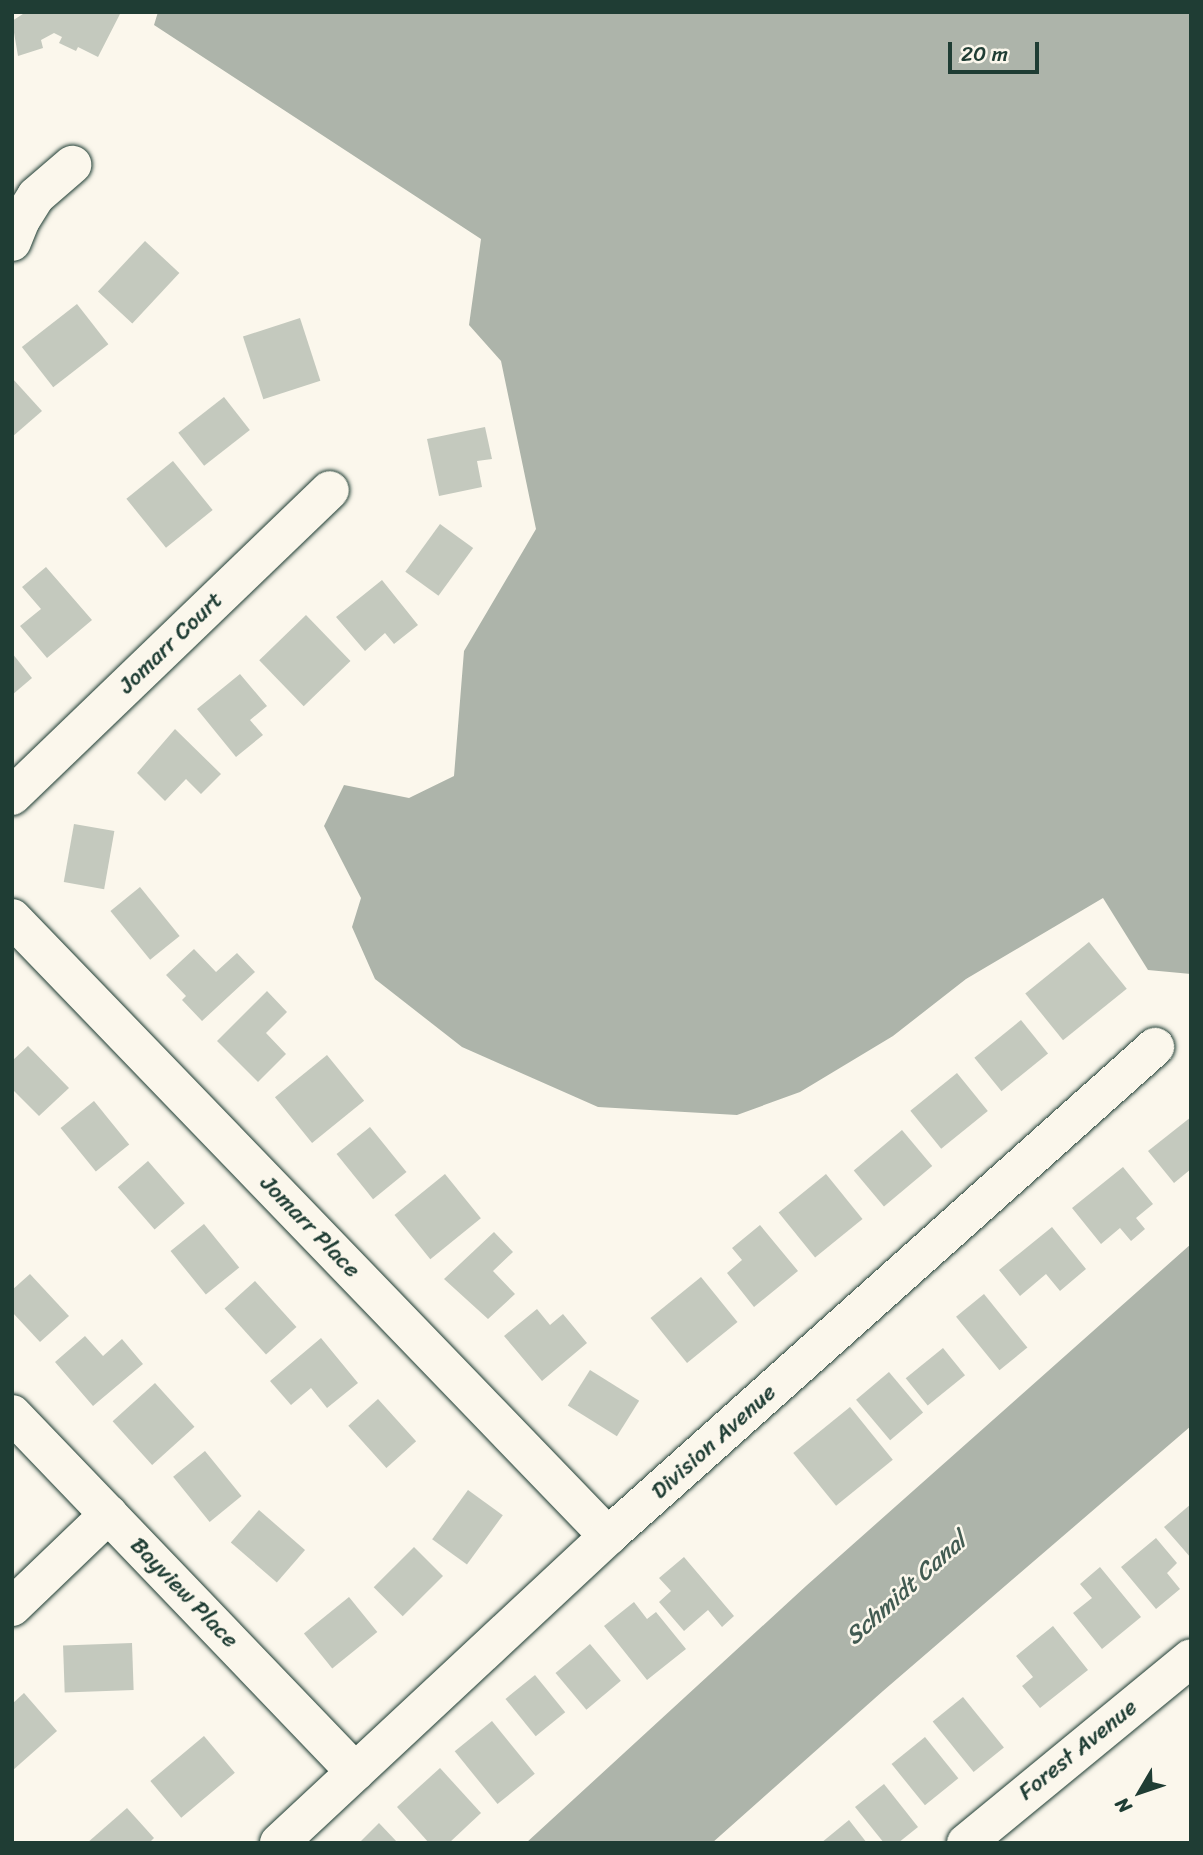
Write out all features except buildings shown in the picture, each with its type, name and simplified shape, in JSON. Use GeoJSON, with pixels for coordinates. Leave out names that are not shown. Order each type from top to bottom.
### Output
{"type":"FeatureCollection","features":[{"type":"Feature","properties":{"kind":"street"},"geometry":{"type":"LineString","coordinates":[[12,242],[21,220],[36,196],[72,165]]}},
{"type":"Feature","properties":{"kind":"street","name":"Jomarr Court"},"geometry":{"type":"LineString","coordinates":[[12,796],[330,490]]}},
{"type":"Feature","properties":{"kind":"street","name":"Jomarr Place"},"geometry":{"type":"LineString","coordinates":[[12,918],[608,1536]]}},
{"type":"Feature","properties":{"kind":"street","name":"Division Avenue"},"geometry":{"type":"LineString","coordinates":[[279,1843],[608,1536],[1155,1047]]}},
{"type":"Feature","properties":{"kind":"street","name":"Bayview Place"},"geometry":{"type":"LineString","coordinates":[[12,1414],[355,1772]]}},
{"type":"Feature","properties":{"kind":"street"},"geometry":{"type":"LineString","coordinates":[[12,1607],[109,1514]]}},
{"type":"Feature","properties":{"kind":"street","name":"Forest Avenue"},"geometry":{"type":"LineString","coordinates":[[966,1843],[1191,1658]]}},
{"type":"Feature","properties":{"kind":"water"},"geometry":{"type":"Polygon","coordinates":[[[158,12],[1191,12],[1191,974],[1148,970],[1103,898],[966,979],[893,1036],[800,1092],[737,1115],[598,1107],[462,1047],[375,979],[352,927],[361,898],[324,826],[344,785],[409,798],[454,776],[464,651],[536,529],[501,361],[469,325],[481,239],[154,25],[158,12]]]}},
{"type":"Feature","properties":{"kind":"water","name":"Schmidt Canal"},"geometry":{"type":"Polygon","coordinates":[[[1191,1244],[1191,1426],[883,1691],[712,1843],[526,1843],[806,1586],[1191,1244]]]}}]}
